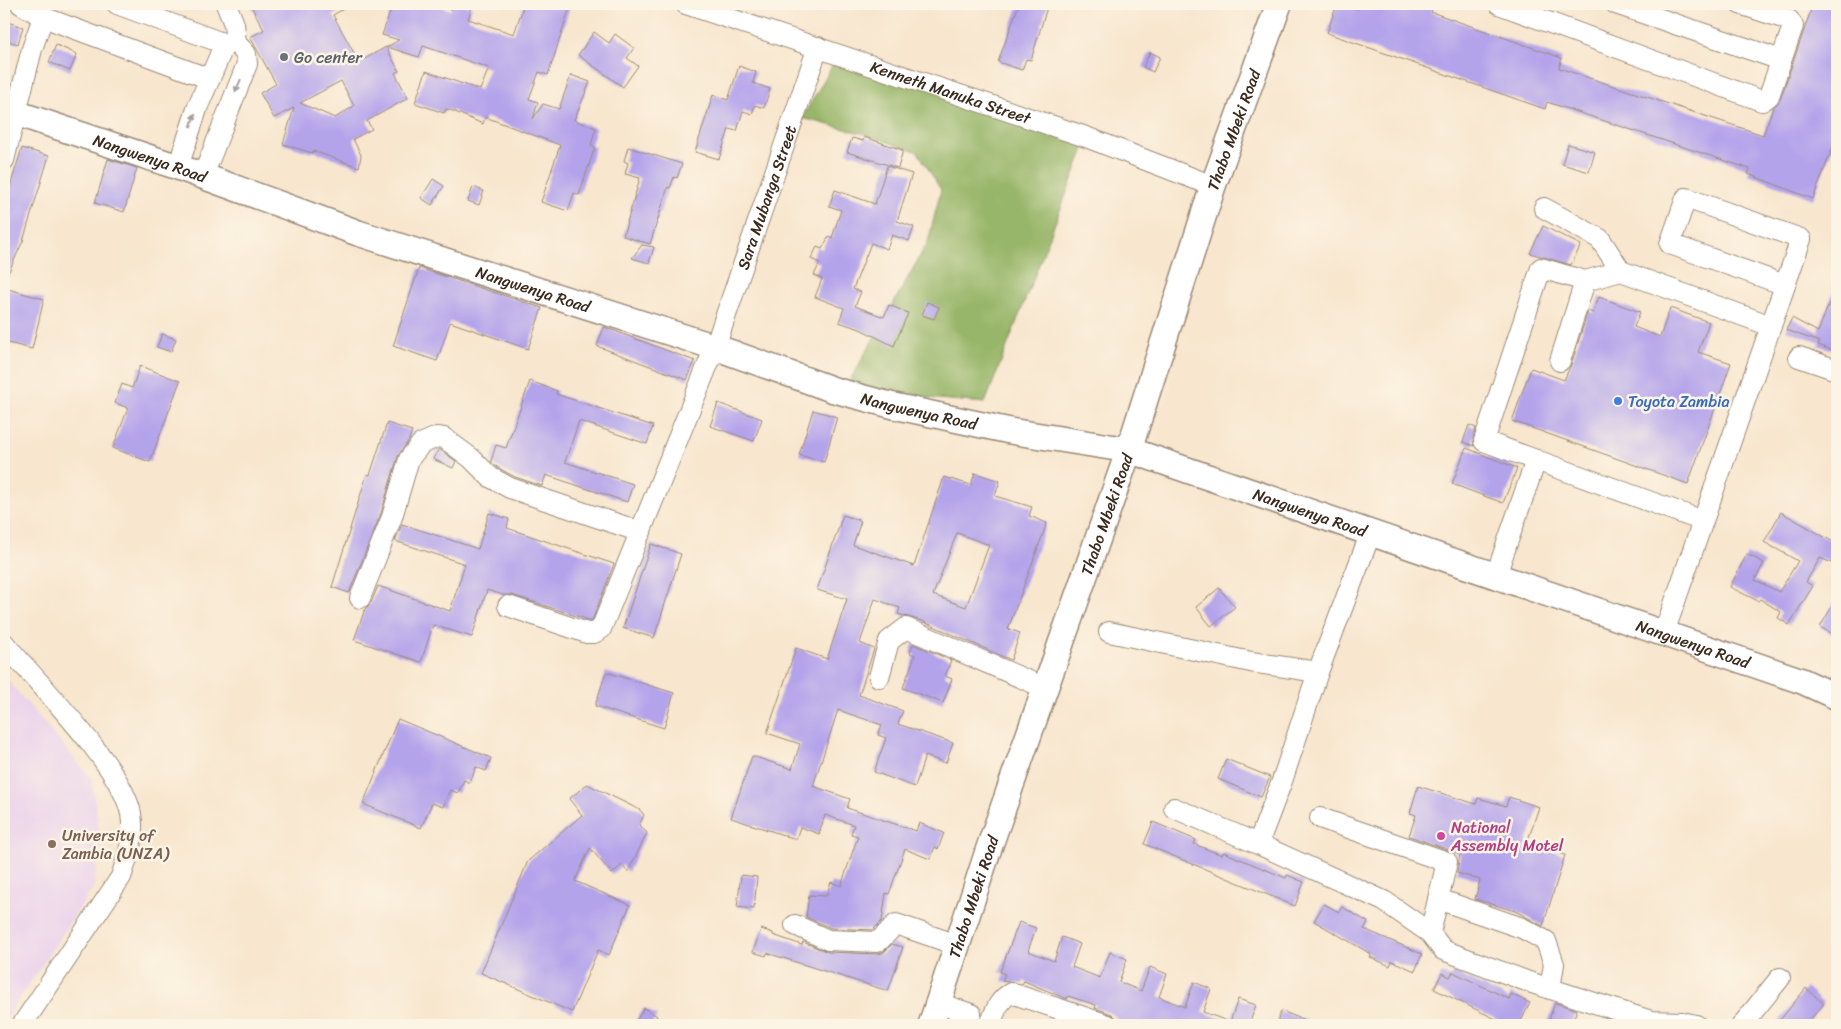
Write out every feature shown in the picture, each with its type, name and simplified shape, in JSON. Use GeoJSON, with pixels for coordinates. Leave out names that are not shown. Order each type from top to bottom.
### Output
{"type":"FeatureCollection","features":[{"type":"Feature","properties":{"kind":"main road","name":"Thabo Mbeki Road"},"geometry":{"type":"LineString","coordinates":[[937,1018],[957,945],[1129,450],[1213,186],[1279,4]]}},
{"type":"Feature","properties":{"kind":"main road","name":"Nangwenya Road"},"geometry":{"type":"LineString","coordinates":[[10,111],[178,167],[358,233],[715,347],[834,390],[894,406],[1010,431],[1129,450],[1802,680],[1837,697]]}},
{"type":"Feature","properties":{"kind":"street"},"geometry":{"type":"LineString","coordinates":[[116,4],[230,43],[246,54],[247,64],[203,176]]}},
{"type":"Feature","properties":{"kind":"street"},"geometry":{"type":"LineString","coordinates":[[178,167],[210,79],[230,43],[234,24],[226,4]]}},
{"type":"Feature","properties":{"kind":"street","name":"Kenneth Manuka Street"},"geometry":{"type":"LineString","coordinates":[[686,4],[1086,137],[1213,186]]}},
{"type":"Feature","properties":{"kind":"street"},"geometry":{"type":"LineString","coordinates":[[1499,4],[1762,101],[1769,96],[1793,26],[1789,20],[1740,4]]}},
{"type":"Feature","properties":{"kind":"street"},"geometry":{"type":"LineString","coordinates":[[1616,4],[1782,60]]}},
{"type":"Feature","properties":{"kind":"street"},"geometry":{"type":"LineString","coordinates":[[4,160],[10,111],[32,49],[35,9],[210,79]]}},
{"type":"Feature","properties":{"kind":"street","name":"Sara Mubanga Street"},"geometry":{"type":"LineString","coordinates":[[508,606],[587,633],[594,633],[601,629],[715,347],[818,47]]}},
{"type":"Feature","properties":{"kind":"street"},"geometry":{"type":"LineString","coordinates":[[1664,633],[1801,239],[1686,198],[1670,244],[1785,285]]}},
{"type":"Feature","properties":{"kind":"street"},"geometry":{"type":"LineString","coordinates":[[1544,208],[1600,239],[1621,271]]}},
{"type":"Feature","properties":{"kind":"street"},"geometry":{"type":"LineString","coordinates":[[1703,521],[1484,440],[1541,268],[1585,281],[1621,271],[1771,326]]}},
{"type":"Feature","properties":{"kind":"street"},"geometry":{"type":"LineString","coordinates":[[1560,361],[1585,281]]}},
{"type":"Feature","properties":{"kind":"street"},"geometry":{"type":"LineString","coordinates":[[1800,357],[1837,370]]}},
{"type":"Feature","properties":{"kind":"street"},"geometry":{"type":"LineString","coordinates":[[360,598],[392,517],[409,459],[421,444],[437,437],[444,438],[471,458],[490,477],[510,488],[641,532]]}},
{"type":"Feature","properties":{"kind":"street"},"geometry":{"type":"LineString","coordinates":[[1496,576],[1536,460]]}},
{"type":"Feature","properties":{"kind":"street"},"geometry":{"type":"LineString","coordinates":[[1258,844],[1282,781],[1318,672],[1371,532]]}},
{"type":"Feature","properties":{"kind":"street"},"geometry":{"type":"LineString","coordinates":[[879,677],[889,641],[906,628],[1046,688]]}},
{"type":"Feature","properties":{"kind":"street"},"geometry":{"type":"LineString","coordinates":[[1109,632],[1251,662],[1318,672]]}},
{"type":"Feature","properties":{"kind":"street"},"geometry":{"type":"LineString","coordinates":[[4,643],[101,756],[119,784],[131,812],[133,834],[130,851],[121,878],[22,1025]]}},
{"type":"Feature","properties":{"kind":"street"},"geometry":{"type":"LineString","coordinates":[[1174,808],[1384,901],[1430,933],[1443,950],[1550,989],[1651,1022],[1682,1022],[1696,1025]]}},
{"type":"Feature","properties":{"kind":"street"},"geometry":{"type":"LineString","coordinates":[[1320,818],[1447,862],[1430,933]]}},
{"type":"Feature","properties":{"kind":"street"},"geometry":{"type":"LineString","coordinates":[[1438,899],[1522,928],[1546,941],[1554,964],[1550,989]]}},
{"type":"Feature","properties":{"kind":"street"},"geometry":{"type":"LineString","coordinates":[[795,925],[828,940],[878,942],[896,924],[957,945]]}},
{"type":"Feature","properties":{"kind":"street"},"geometry":{"type":"LineString","coordinates":[[1742,1025],[1780,978]]}},
{"type":"Feature","properties":{"kind":"street"},"geometry":{"type":"LineString","coordinates":[[937,1018],[984,1020],[1003,997],[1011,993],[1108,1025]]}},
{"type":"Feature","properties":{"kind":"shaded area","name":"University of Zambia (UNZA)"},"geometry":{"type":"Polygon","coordinates":[[[4,676],[91,778],[100,833],[99,856],[93,888],[4,1022],[4,676]]]}},
{"type":"Feature","properties":{"kind":"green space"},"geometry":{"type":"Polygon","coordinates":[[[838,56],[1087,141],[985,403],[844,391],[928,242],[941,190],[918,152],[861,133],[802,118],[838,56]]]}},
{"type":"Feature","properties":{"kind":"building"},"geometry":{"type":"Polygon","coordinates":[[[250,4],[352,4],[333,15],[359,62],[386,47],[399,71],[395,73],[408,98],[367,121],[372,129],[353,139],[361,155],[359,167],[313,151],[312,153],[283,144],[294,108],[274,118],[260,93],[276,84],[250,37],[264,30],[250,4]],[[341,81],[300,103],[335,118],[354,106],[341,81]]]}},
{"type":"Feature","properties":{"kind":"building"},"geometry":{"type":"Polygon","coordinates":[[[393,4],[434,4],[451,10],[453,4],[462,4],[472,7],[468,19],[514,34],[524,4],[571,4],[548,75],[539,72],[529,99],[538,102],[533,119],[543,104],[559,109],[571,75],[590,82],[574,120],[596,128],[591,145],[595,147],[579,195],[574,193],[568,211],[541,202],[560,145],[485,117],[483,124],[453,111],[446,109],[444,113],[415,103],[426,71],[480,90],[489,68],[423,46],[419,57],[387,47],[399,40],[382,35],[393,4]]]}},
{"type":"Feature","properties":{"kind":"building"},"geometry":{"type":"Polygon","coordinates":[[[1019,4],[1048,4],[1031,60],[1026,59],[1022,70],[998,62],[1019,4]]]}},
{"type":"Feature","properties":{"kind":"building"},"geometry":{"type":"Polygon","coordinates":[[[1337,4],[1358,9],[1360,4],[1434,4],[1431,12],[1562,58],[1559,68],[1763,135],[1773,108],[1780,100],[1813,4],[1837,4],[1837,136],[1813,199],[1748,174],[1750,169],[1547,102],[1545,109],[1327,33],[1337,4]]]}},
{"type":"Feature","properties":{"kind":"building"},"geometry":{"type":"Polygon","coordinates":[[[4,21],[23,27],[18,44],[4,40],[4,21]]]}},
{"type":"Feature","properties":{"kind":"building"},"geometry":{"type":"Polygon","coordinates":[[[594,32],[609,43],[615,34],[634,48],[627,58],[638,66],[623,87],[578,55],[594,32]]]}},
{"type":"Feature","properties":{"kind":"building"},"geometry":{"type":"Polygon","coordinates":[[[56,45],[77,54],[70,71],[49,62],[56,45]]]}},
{"type":"Feature","properties":{"kind":"building"},"geometry":{"type":"Polygon","coordinates":[[[1150,52],[1160,57],[1153,72],[1143,67],[1150,52]]]}},
{"type":"Feature","properties":{"kind":"building"},"geometry":{"type":"Polygon","coordinates":[[[739,66],[756,72],[753,83],[770,89],[764,108],[755,105],[752,114],[743,111],[737,131],[729,129],[719,159],[695,152],[713,95],[728,100],[739,66]]]}},
{"type":"Feature","properties":{"kind":"building"},"geometry":{"type":"Polygon","coordinates":[[[864,137],[903,150],[898,168],[847,152],[852,138],[863,141],[864,137]]]}},
{"type":"Feature","properties":{"kind":"building"},"geometry":{"type":"Polygon","coordinates":[[[1568,144],[1595,152],[1589,172],[1562,164],[1568,144]]]}},
{"type":"Feature","properties":{"kind":"building"},"geometry":{"type":"Polygon","coordinates":[[[628,147],[682,164],[677,178],[674,177],[670,188],[668,187],[650,244],[623,236],[640,178],[625,174],[628,163],[624,161],[628,147]]]}},
{"type":"Feature","properties":{"kind":"building"},"geometry":{"type":"Polygon","coordinates":[[[22,148],[49,156],[23,241],[4,282],[4,206],[22,148]]]}},
{"type":"Feature","properties":{"kind":"building"},"geometry":{"type":"Polygon","coordinates":[[[108,159],[137,168],[124,212],[95,203],[108,159]]]}},
{"type":"Feature","properties":{"kind":"building"},"geometry":{"type":"Polygon","coordinates":[[[887,166],[912,174],[897,221],[914,227],[909,241],[892,235],[887,249],[871,243],[853,289],[861,292],[855,306],[884,317],[889,305],[908,313],[894,346],[860,329],[839,322],[844,308],[815,297],[822,279],[814,275],[820,263],[811,259],[817,247],[822,249],[829,236],[832,238],[841,210],[829,206],[835,190],[875,204],[887,166]]]}},
{"type":"Feature","properties":{"kind":"building"},"geometry":{"type":"Polygon","coordinates":[[[433,179],[444,186],[432,205],[421,198],[433,179]]]}},
{"type":"Feature","properties":{"kind":"building"},"geometry":{"type":"Polygon","coordinates":[[[473,187],[484,191],[479,205],[468,201],[473,187]]]}},
{"type":"Feature","properties":{"kind":"building"},"geometry":{"type":"Polygon","coordinates":[[[1543,226],[1581,245],[1571,265],[1530,253],[1543,226]]]}},
{"type":"Feature","properties":{"kind":"building"},"geometry":{"type":"Polygon","coordinates":[[[642,245],[654,247],[649,263],[632,258],[642,245]]]}},
{"type":"Feature","properties":{"kind":"building"},"geometry":{"type":"Polygon","coordinates":[[[419,268],[542,308],[528,349],[450,322],[437,361],[393,346],[419,268]]]}},
{"type":"Feature","properties":{"kind":"building"},"geometry":{"type":"Polygon","coordinates":[[[1836,285],[1837,352],[1818,345],[1820,342],[1786,330],[1792,318],[1818,332],[1836,285]]]}},
{"type":"Feature","properties":{"kind":"building"},"geometry":{"type":"Polygon","coordinates":[[[4,288],[44,299],[32,349],[4,342],[4,288]]]}},
{"type":"Feature","properties":{"kind":"building","name":"Toyota Zambia"},"geometry":{"type":"Polygon","coordinates":[[[1599,297],[1640,312],[1634,327],[1660,337],[1670,308],[1709,322],[1698,352],[1731,363],[1688,484],[1512,421],[1531,368],[1564,380],[1571,365],[1588,311],[1593,313],[1599,297]]]}},
{"type":"Feature","properties":{"kind":"building"},"geometry":{"type":"Polygon","coordinates":[[[927,302],[939,307],[934,319],[922,315],[927,302]]]}},
{"type":"Feature","properties":{"kind":"building"},"geometry":{"type":"Polygon","coordinates":[[[604,327],[695,361],[687,380],[597,346],[604,327]]]}},
{"type":"Feature","properties":{"kind":"building"},"geometry":{"type":"Polygon","coordinates":[[[162,334],[176,339],[171,352],[157,347],[162,334]]]}},
{"type":"Feature","properties":{"kind":"building"},"geometry":{"type":"Polygon","coordinates":[[[140,366],[180,381],[150,462],[113,448],[128,408],[115,403],[122,384],[132,388],[140,366]]]}},
{"type":"Feature","properties":{"kind":"building"},"geometry":{"type":"Polygon","coordinates":[[[530,381],[557,391],[556,394],[653,426],[647,444],[579,421],[565,462],[633,484],[627,502],[546,475],[542,486],[515,477],[497,467],[491,461],[496,445],[506,448],[530,381]]]}},
{"type":"Feature","properties":{"kind":"building"},"geometry":{"type":"Polygon","coordinates":[[[718,403],[762,419],[754,441],[710,426],[718,403]]]}},
{"type":"Feature","properties":{"kind":"building"},"geometry":{"type":"Polygon","coordinates":[[[813,410],[837,417],[824,462],[799,455],[813,410]]]}},
{"type":"Feature","properties":{"kind":"building"},"geometry":{"type":"Polygon","coordinates":[[[387,423],[412,431],[409,440],[398,456],[381,513],[349,593],[332,587],[367,474],[370,475],[387,423]]]}},
{"type":"Feature","properties":{"kind":"building"},"geometry":{"type":"Polygon","coordinates":[[[1469,425],[1476,428],[1473,438],[1474,446],[1463,442],[1469,425]]]}},
{"type":"Feature","properties":{"kind":"building"},"geometry":{"type":"Polygon","coordinates":[[[1466,448],[1517,468],[1503,503],[1452,484],[1466,448]]]}},
{"type":"Feature","properties":{"kind":"building"},"geometry":{"type":"Polygon","coordinates":[[[439,449],[456,461],[453,468],[433,459],[439,449]]]}},
{"type":"Feature","properties":{"kind":"building"},"geometry":{"type":"Polygon","coordinates":[[[975,473],[1000,481],[995,496],[1032,507],[1029,516],[1047,523],[1008,629],[1020,633],[1011,660],[922,621],[898,614],[900,608],[875,599],[860,643],[874,649],[859,695],[903,711],[898,724],[953,743],[946,763],[925,756],[915,787],[874,772],[886,738],[878,735],[882,725],[838,710],[813,786],[850,799],[847,808],[916,831],[919,823],[944,833],[938,849],[935,847],[930,859],[905,849],[889,894],[886,893],[882,921],[873,930],[831,928],[806,917],[809,895],[826,896],[831,882],[841,886],[858,836],[851,834],[854,825],[825,815],[819,834],[800,827],[796,839],[731,818],[752,756],[792,769],[800,744],[767,733],[796,648],[827,659],[847,599],[817,590],[843,515],[861,521],[853,545],[914,566],[944,477],[971,485],[975,473]],[[957,533],[933,595],[966,607],[989,545],[957,533]]]}},
{"type":"Feature","properties":{"kind":"building"},"geometry":{"type":"Polygon","coordinates":[[[1781,512],[1837,544],[1837,565],[1820,558],[1806,582],[1813,586],[1789,625],[1778,618],[1781,612],[1760,599],[1758,601],[1730,587],[1747,554],[1764,563],[1755,580],[1779,592],[1798,561],[1764,542],[1781,512]]]}},
{"type":"Feature","properties":{"kind":"building"},"geometry":{"type":"Polygon","coordinates":[[[489,513],[509,519],[507,528],[614,564],[592,621],[512,595],[503,595],[487,590],[472,637],[433,625],[421,662],[354,640],[365,609],[371,603],[378,586],[450,611],[465,564],[395,541],[402,524],[478,549],[489,513]]]}},
{"type":"Feature","properties":{"kind":"building"},"geometry":{"type":"Polygon","coordinates":[[[651,544],[681,554],[654,638],[623,628],[651,544]]]}},
{"type":"Feature","properties":{"kind":"building"},"geometry":{"type":"Polygon","coordinates":[[[1219,588],[1235,607],[1211,626],[1196,607],[1219,588]]]}},
{"type":"Feature","properties":{"kind":"building"},"geometry":{"type":"Polygon","coordinates":[[[1837,598],[1837,637],[1820,627],[1837,598]]]}},
{"type":"Feature","properties":{"kind":"building"},"geometry":{"type":"Polygon","coordinates":[[[913,644],[951,660],[945,676],[952,679],[943,703],[903,688],[915,655],[910,653],[913,644]]]}},
{"type":"Feature","properties":{"kind":"building"},"geometry":{"type":"Polygon","coordinates":[[[606,672],[674,693],[664,728],[595,706],[606,672]]]}},
{"type":"Feature","properties":{"kind":"building"},"geometry":{"type":"Polygon","coordinates":[[[398,719],[491,758],[486,771],[476,767],[470,783],[464,780],[458,793],[450,790],[443,807],[432,803],[421,828],[363,804],[398,719]]]}},
{"type":"Feature","properties":{"kind":"building"},"geometry":{"type":"Polygon","coordinates":[[[1226,759],[1270,777],[1261,797],[1218,779],[1226,759]]]}},
{"type":"Feature","properties":{"kind":"building"},"geometry":{"type":"Polygon","coordinates":[[[587,784],[640,810],[644,815],[639,825],[647,833],[628,872],[622,865],[612,874],[590,848],[575,881],[630,905],[609,955],[598,950],[572,1012],[481,973],[528,861],[582,815],[569,799],[587,784]]]}},
{"type":"Feature","properties":{"kind":"building"},"geometry":{"type":"Polygon","coordinates":[[[1418,786],[1476,804],[1478,798],[1506,806],[1509,797],[1539,807],[1527,843],[1565,855],[1543,926],[1515,911],[1475,899],[1480,880],[1457,873],[1460,854],[1409,836],[1416,815],[1410,813],[1418,786]]]}},
{"type":"Feature","properties":{"kind":"building"},"geometry":{"type":"Polygon","coordinates":[[[1153,822],[1196,840],[1194,844],[1222,855],[1223,852],[1286,878],[1287,875],[1304,882],[1295,906],[1144,844],[1153,822]]]}},
{"type":"Feature","properties":{"kind":"building"},"geometry":{"type":"Polygon","coordinates":[[[741,875],[757,877],[754,909],[737,907],[741,875]]]}},
{"type":"Feature","properties":{"kind":"building"},"geometry":{"type":"Polygon","coordinates":[[[1324,904],[1339,912],[1342,907],[1368,922],[1364,929],[1422,954],[1415,971],[1392,961],[1390,966],[1370,957],[1371,954],[1314,921],[1324,904]]]}},
{"type":"Feature","properties":{"kind":"building"},"geometry":{"type":"Polygon","coordinates":[[[1019,922],[1036,928],[1028,951],[1054,961],[1062,937],[1080,944],[1072,967],[1100,978],[1110,952],[1127,959],[1119,982],[1141,991],[1150,967],[1167,974],[1159,997],[1185,1007],[1194,982],[1211,989],[1203,1012],[1230,1022],[1238,999],[1256,1005],[1249,1025],[1130,1025],[1119,1021],[1112,1014],[1095,1008],[1096,1005],[1068,996],[1067,999],[1024,981],[1022,984],[1002,981],[1005,974],[1000,972],[1019,922]]]}},
{"type":"Feature","properties":{"kind":"building"},"geometry":{"type":"Polygon","coordinates":[[[761,929],[802,945],[803,942],[828,952],[878,954],[883,953],[892,944],[903,947],[888,991],[767,953],[766,956],[753,952],[761,929]]]}},
{"type":"Feature","properties":{"kind":"building"},"geometry":{"type":"Polygon","coordinates":[[[1453,972],[1509,999],[1511,994],[1530,1003],[1519,1025],[1508,1025],[1434,989],[1442,973],[1450,977],[1453,972]]]}},
{"type":"Feature","properties":{"kind":"building"},"geometry":{"type":"Polygon","coordinates":[[[1806,988],[1824,1004],[1805,1025],[1776,1025],[1806,988]]]}},
{"type":"Feature","properties":{"kind":"building"},"geometry":{"type":"Polygon","coordinates":[[[1555,1003],[1577,1010],[1571,1025],[1547,1025],[1555,1003]]]}},
{"type":"Feature","properties":{"kind":"building"},"geometry":{"type":"Polygon","coordinates":[[[644,1008],[657,1016],[651,1025],[633,1025],[644,1008]]]}},
{"type":"Feature","properties":{"kind":"building"},"geometry":{"type":"Polygon","coordinates":[[[1281,1011],[1315,1024],[1315,1025],[1276,1025],[1281,1011]]]}},
{"type":"Feature","properties":{"kind":"place","name":"Go center"},"geometry":{"type":"Point","coordinates":[284,57]}},
{"type":"Feature","properties":{"kind":"place","name":"Toyota Zambia"},"geometry":{"type":"Point","coordinates":[1618,401]}},
{"type":"Feature","properties":{"kind":"place","name":"National Assembly Motel"},"geometry":{"type":"Point","coordinates":[1441,836]}},
{"type":"Feature","properties":{"kind":"place","name":"University of Zambia (UNZA)"},"geometry":{"type":"Point","coordinates":[52,844]}}]}
